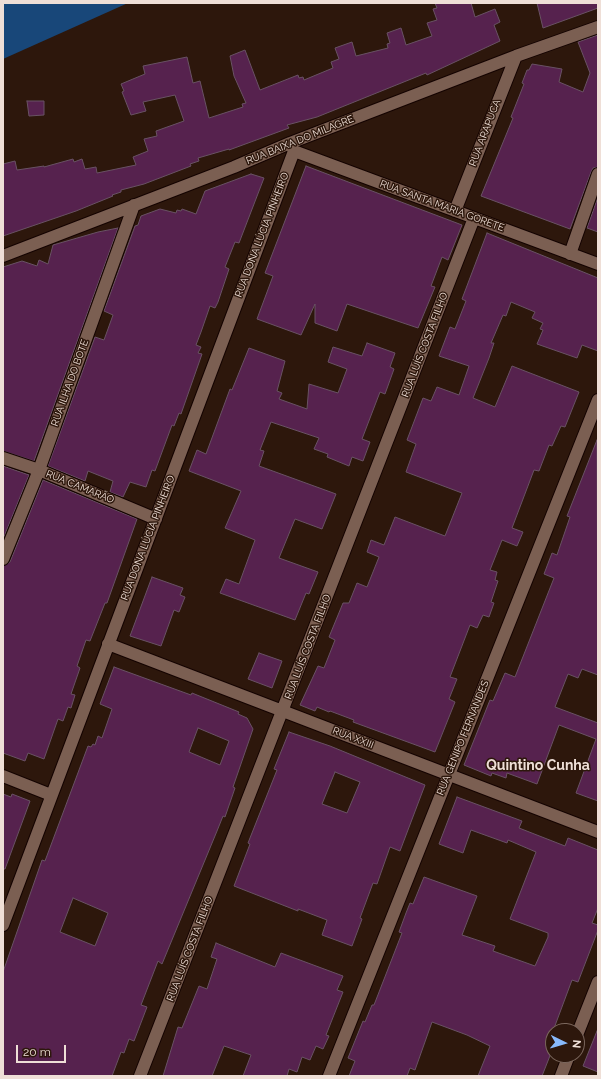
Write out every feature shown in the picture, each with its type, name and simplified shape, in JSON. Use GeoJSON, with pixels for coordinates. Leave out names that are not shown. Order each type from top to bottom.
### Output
{"type":"FeatureCollection","features":[{"type":"Feature","properties":{"kind":"street","name":"RUA BAIXA DO MILAGRE"},"geometry":{"type":"LineString","coordinates":[[3,256],[234,167],[292,147],[516,56],[598,27]]}},
{"type":"Feature","properties":{"kind":"street","name":"RUA ARAPUCA"},"geometry":{"type":"LineString","coordinates":[[455,211],[516,56]]}},
{"type":"Feature","properties":{"kind":"street","name":"RUA SANTA MARIA GORETE"},"geometry":{"type":"LineString","coordinates":[[292,147],[455,211],[598,264]]}},
{"type":"Feature","properties":{"kind":"street","name":"RUA DONA LÚCIA PINHEIRO"},"geometry":{"type":"LineString","coordinates":[[3,925],[156,518],[292,147]]}},
{"type":"Feature","properties":{"kind":"street"},"geometry":{"type":"LineString","coordinates":[[570,254],[598,174]]}},
{"type":"Feature","properties":{"kind":"street","name":"RUA ILHA DO BOTE"},"geometry":{"type":"LineString","coordinates":[[3,559],[39,470],[134,205]]}},
{"type":"Feature","properties":{"kind":"street","name":"RUA LUÍS COSTA FILHO"},"geometry":{"type":"LineString","coordinates":[[140,1076],[474,218]]}},
{"type":"Feature","properties":{"kind":"street","name":"RUA GENIPO FERNANDES"},"geometry":{"type":"LineString","coordinates":[[329,1076],[598,400]]}},
{"type":"Feature","properties":{"kind":"street","name":"RUA CAMARÃO"},"geometry":{"type":"LineString","coordinates":[[3,458],[39,470],[156,518]]}},
{"type":"Feature","properties":{"kind":"street","name":"RUA XXIII"},"geometry":{"type":"LineString","coordinates":[[108,644],[598,832]]}},
{"type":"Feature","properties":{"kind":"street"},"geometry":{"type":"LineString","coordinates":[[3,776],[51,795]]}},
{"type":"Feature","properties":{"kind":"street"},"geometry":{"type":"LineString","coordinates":[[582,1023],[598,982]]}},
{"type":"Feature","properties":{"kind":"street"},"geometry":{"type":"LineString","coordinates":[[561,1076],[566,1063]]}},
{"type":"Feature","properties":{"kind":"water"},"geometry":{"type":"Polygon","coordinates":[[[3,3],[128,3],[3,59],[3,3]]]}},
{"type":"Feature","properties":{"kind":"building"},"geometry":{"type":"Polygon","coordinates":[[[435,3],[471,3],[475,17],[495,9],[500,22],[494,25],[500,41],[427,75],[426,73],[317,117],[287,125],[289,128],[229,150],[198,158],[199,161],[190,164],[191,166],[144,184],[121,190],[121,192],[112,195],[113,196],[76,211],[3,236],[3,164],[15,161],[17,170],[44,167],[73,159],[74,162],[82,159],[85,169],[96,167],[97,173],[136,165],[133,157],[148,151],[144,139],[157,136],[156,131],[184,121],[175,95],[143,102],[146,111],[131,115],[122,92],[124,91],[121,84],[145,74],[143,66],[187,57],[193,83],[200,81],[209,118],[243,107],[242,104],[246,103],[234,76],[230,56],[245,50],[260,90],[298,75],[299,78],[303,77],[304,80],[333,68],[331,62],[339,59],[335,48],[352,42],[356,56],[388,48],[387,44],[390,43],[387,33],[401,28],[406,45],[432,36],[427,23],[437,20],[433,9],[437,8],[435,3]]]}},
{"type":"Feature","properties":{"kind":"building"},"geometry":{"type":"Polygon","coordinates":[[[537,3],[598,3],[598,8],[543,28],[537,3]]]}},
{"type":"Feature","properties":{"kind":"building"},"geometry":{"type":"Polygon","coordinates":[[[598,35],[598,167],[593,168],[591,172],[570,229],[481,196],[513,118],[511,117],[524,84],[522,83],[527,70],[529,70],[532,64],[562,69],[559,82],[583,92],[590,73],[578,42],[598,35]]]}},
{"type":"Feature","properties":{"kind":"building"},"geometry":{"type":"Polygon","coordinates":[[[27,101],[44,101],[44,115],[29,116],[27,101]]]}},
{"type":"Feature","properties":{"kind":"building"},"geometry":{"type":"Polygon","coordinates":[[[306,166],[462,225],[448,260],[442,257],[431,286],[435,287],[418,328],[347,304],[337,331],[315,323],[315,304],[301,335],[257,319],[273,276],[265,273],[306,166]]]}},
{"type":"Feature","properties":{"kind":"building"},"geometry":{"type":"Polygon","coordinates":[[[251,174],[264,178],[239,243],[235,242],[225,267],[229,269],[218,302],[215,308],[210,306],[196,345],[201,347],[198,353],[202,354],[181,414],[179,413],[174,426],[172,425],[155,471],[152,470],[146,487],[130,482],[123,497],[110,492],[113,481],[88,471],[85,481],[48,466],[95,337],[104,340],[113,315],[104,311],[135,226],[138,225],[141,216],[160,209],[176,213],[177,210],[181,211],[182,209],[196,214],[205,191],[251,174]]]}},
{"type":"Feature","properties":{"kind":"building"},"geometry":{"type":"Polygon","coordinates":[[[598,197],[598,232],[587,228],[598,197]]]}},
{"type":"Feature","properties":{"kind":"building"},"geometry":{"type":"Polygon","coordinates":[[[118,228],[34,461],[3,451],[3,267],[22,261],[37,266],[39,260],[48,264],[53,245],[118,228]]]}},
{"type":"Feature","properties":{"kind":"building"},"geometry":{"type":"Polygon","coordinates":[[[487,233],[598,278],[598,351],[582,345],[577,358],[537,344],[543,330],[540,329],[543,323],[532,318],[535,312],[511,302],[506,316],[503,315],[491,343],[494,343],[473,398],[495,407],[512,366],[579,392],[565,427],[561,426],[552,446],[549,445],[539,471],[534,470],[512,528],[523,532],[517,546],[502,540],[490,570],[497,572],[495,580],[498,581],[491,602],[494,603],[489,617],[483,615],[477,628],[470,625],[450,677],[457,679],[449,699],[455,702],[435,752],[353,722],[354,720],[330,711],[329,712],[317,707],[315,711],[300,705],[318,666],[324,668],[335,640],[329,637],[343,603],[349,603],[357,583],[367,587],[379,557],[367,552],[371,540],[384,545],[395,517],[445,536],[462,493],[406,472],[416,444],[407,440],[423,398],[431,401],[437,387],[459,395],[469,366],[439,356],[450,327],[455,329],[466,301],[462,299],[487,233]]]}},
{"type":"Feature","properties":{"kind":"building"},"geometry":{"type":"Polygon","coordinates":[[[367,343],[395,353],[390,367],[394,369],[385,394],[380,392],[362,439],[370,442],[363,461],[352,457],[349,466],[327,457],[328,454],[314,449],[319,438],[271,422],[260,450],[264,451],[259,466],[336,494],[322,529],[295,519],[279,558],[318,572],[309,594],[306,593],[295,620],[220,593],[226,579],[239,584],[255,540],[225,528],[241,491],[189,471],[197,450],[206,454],[230,389],[232,390],[249,348],[285,361],[277,391],[282,393],[279,399],[307,409],[309,384],[338,393],[347,369],[328,362],[333,347],[362,356],[367,343]]]}},
{"type":"Feature","properties":{"kind":"building"},"geometry":{"type":"Polygon","coordinates":[[[597,440],[598,675],[582,669],[578,678],[568,674],[555,707],[598,723],[598,801],[576,793],[596,739],[559,725],[537,784],[507,773],[506,778],[492,773],[491,776],[464,765],[490,700],[493,701],[505,673],[515,677],[554,578],[544,574],[552,553],[557,555],[570,517],[567,516],[597,440]]]}},
{"type":"Feature","properties":{"kind":"building"},"geometry":{"type":"Polygon","coordinates":[[[3,466],[29,475],[3,539],[3,466]]]}},
{"type":"Feature","properties":{"kind":"building"},"geometry":{"type":"Polygon","coordinates":[[[43,480],[137,519],[107,603],[105,603],[90,641],[86,640],[77,666],[80,668],[71,694],[75,695],[71,708],[68,707],[63,721],[58,719],[44,759],[28,753],[25,761],[3,753],[3,566],[10,562],[43,480]]]}},
{"type":"Feature","properties":{"kind":"building"},"geometry":{"type":"Polygon","coordinates":[[[152,577],[183,588],[180,595],[185,597],[179,612],[174,610],[161,646],[130,636],[152,577]]]}},
{"type":"Feature","properties":{"kind":"building"},"geometry":{"type":"Polygon","coordinates":[[[259,653],[282,661],[272,688],[248,679],[259,653]]]}},
{"type":"Feature","properties":{"kind":"building"},"geometry":{"type":"Polygon","coordinates":[[[114,667],[191,695],[192,693],[239,712],[238,714],[247,718],[253,729],[233,787],[235,788],[225,817],[223,816],[162,964],[158,961],[141,1005],[147,1007],[134,1041],[129,1039],[124,1053],[121,1052],[112,1076],[3,1076],[3,972],[42,860],[45,861],[88,746],[91,747],[93,744],[95,745],[98,736],[102,738],[112,709],[100,704],[114,667]],[[198,728],[189,752],[220,765],[229,741],[198,728]],[[73,898],[60,932],[95,946],[108,913],[73,898]]]}},
{"type":"Feature","properties":{"kind":"building"},"geometry":{"type":"Polygon","coordinates":[[[289,732],[330,746],[425,785],[400,851],[390,847],[377,884],[373,883],[360,918],[362,919],[352,946],[322,935],[327,920],[298,909],[298,911],[234,886],[250,844],[248,843],[277,770],[274,769],[289,732]],[[335,772],[322,804],[347,813],[360,782],[335,772]]]}},
{"type":"Feature","properties":{"kind":"building"},"geometry":{"type":"Polygon","coordinates":[[[3,794],[11,797],[12,794],[30,801],[5,869],[3,869],[3,794]]]}},
{"type":"Feature","properties":{"kind":"building"},"geometry":{"type":"Polygon","coordinates":[[[457,797],[522,821],[519,828],[565,846],[568,838],[598,850],[598,908],[592,923],[598,925],[598,930],[578,982],[572,980],[556,1023],[545,1023],[545,1063],[547,1063],[542,1076],[478,1076],[490,1046],[467,1035],[432,1022],[415,1070],[410,1068],[407,1076],[349,1076],[355,1061],[348,1058],[363,1021],[365,1022],[372,1005],[374,1005],[402,933],[399,932],[406,913],[410,903],[413,904],[424,877],[477,896],[462,935],[495,946],[493,951],[535,966],[548,937],[548,933],[510,919],[536,852],[508,840],[507,843],[471,830],[463,853],[439,844],[457,797]]]}},
{"type":"Feature","properties":{"kind":"building"},"geometry":{"type":"Polygon","coordinates":[[[216,943],[275,967],[281,953],[343,976],[337,990],[343,992],[326,1035],[329,1036],[323,1049],[316,1046],[310,1060],[302,1057],[297,1072],[289,1069],[287,1076],[243,1076],[251,1055],[224,1046],[212,1076],[163,1076],[178,1027],[182,1028],[199,986],[207,989],[217,959],[211,957],[216,943]]]}},
{"type":"Feature","properties":{"kind":"building"},"geometry":{"type":"Polygon","coordinates":[[[598,1031],[598,1072],[583,1066],[598,1031]]]}},
{"type":"Feature","properties":{"kind":"district","name":"Quintino Cunha"},"geometry":{"type":"Point","coordinates":[538,766]}}]}
